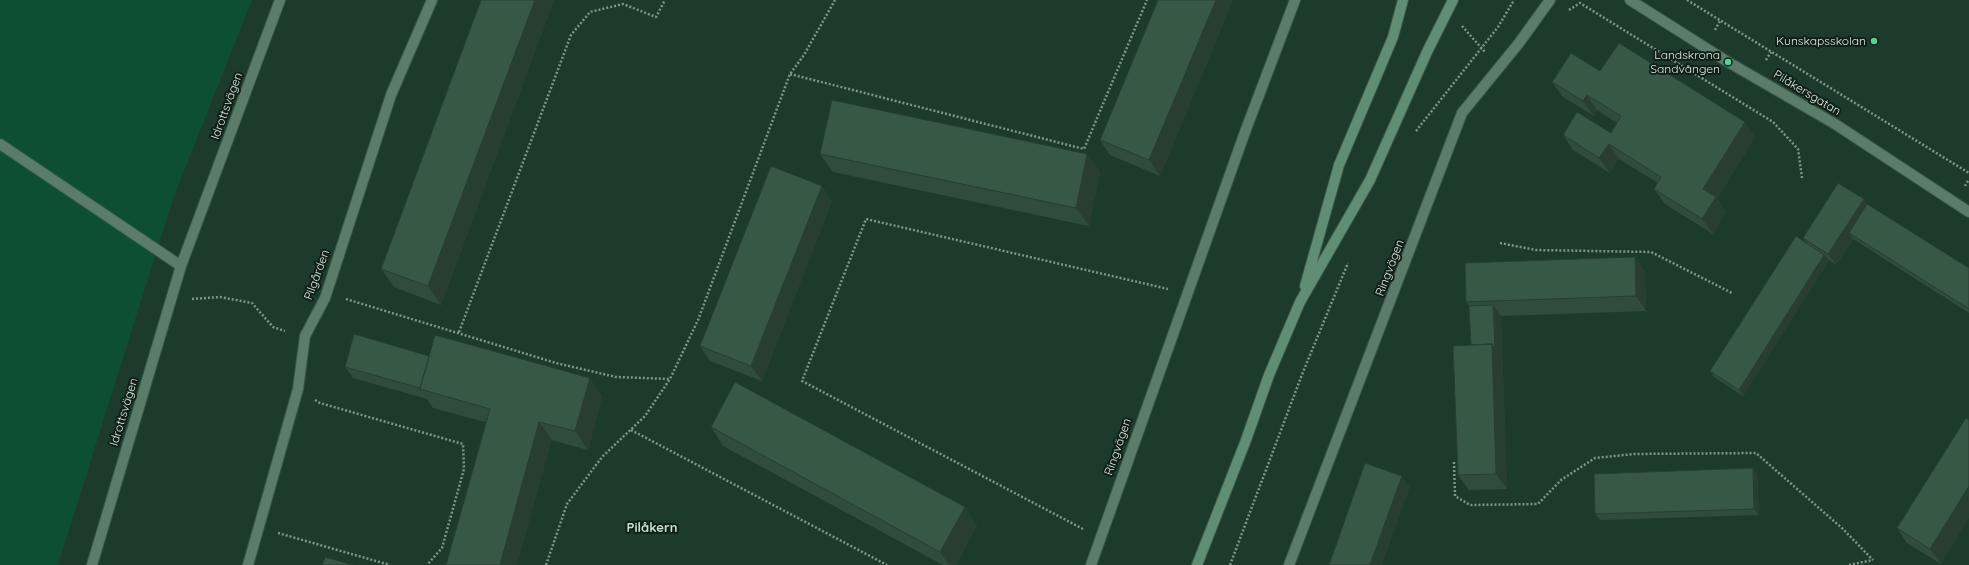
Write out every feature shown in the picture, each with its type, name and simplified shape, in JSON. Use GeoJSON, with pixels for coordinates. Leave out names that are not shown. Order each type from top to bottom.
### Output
{"type":"FeatureCollection","features":[{"type":"Feature","properties":{"kind":"main road"},"geometry":{"type":"LineString","coordinates":[[1300,302],[1338,165],[1392,37],[1403,0]]}},
{"type":"Feature","properties":{"kind":"main road"},"geometry":{"type":"LineString","coordinates":[[1197,565],[1246,440],[1269,375],[1300,302],[1370,180],[1452,0]]}},
{"type":"Feature","properties":{"kind":"street","name":"Idrottsvägen"},"geometry":{"type":"LineString","coordinates":[[92,565],[181,266],[280,0]]}},
{"type":"Feature","properties":{"kind":"street","name":"Pilgården"},"geometry":{"type":"LineString","coordinates":[[248,565],[298,389],[305,336],[325,298],[392,95],[432,0]]}},
{"type":"Feature","properties":{"kind":"street","name":"Ringvägen"},"geometry":{"type":"LineString","coordinates":[[1090,565],[1186,294],[1295,0]]}},
{"type":"Feature","properties":{"kind":"street","name":"Ringvägen"},"geometry":{"type":"LineString","coordinates":[[1289,565],[1335,441],[1404,269],[1462,113],[1550,0]]}},
{"type":"Feature","properties":{"kind":"street","name":"Pilåkersgatan"},"geometry":{"type":"LineString","coordinates":[[1630,0],[1728,62],[1834,124],[1969,212]]}},
{"type":"Feature","properties":{"kind":"street"},"geometry":{"type":"LineString","coordinates":[[0,144],[181,266]]}},
{"type":"Feature","properties":{"kind":"path"},"geometry":{"type":"LineString","coordinates":[[459,332],[571,35],[590,12],[623,4],[656,17],[665,0]]}},
{"type":"Feature","properties":{"kind":"path"},"geometry":{"type":"LineString","coordinates":[[546,565],[567,504],[602,457],[645,416],[670,379],[698,320],[790,74],[804,55],[835,0]]}},
{"type":"Feature","properties":{"kind":"path"},"geometry":{"type":"LineString","coordinates":[[790,74],[1084,149],[1147,0]]}},
{"type":"Feature","properties":{"kind":"path"},"geometry":{"type":"LineString","coordinates":[[1414,134],[1498,27],[1514,0]]}},
{"type":"Feature","properties":{"kind":"path"},"geometry":{"type":"LineString","coordinates":[[1687,0],[1969,173]]}},
{"type":"Feature","properties":{"kind":"path"},"geometry":{"type":"LineString","coordinates":[[1567,11],[1580,3],[1773,122],[1798,149],[1802,178]]}},
{"type":"Feature","properties":{"kind":"path"},"geometry":{"type":"LineString","coordinates":[[1714,32],[1720,21]]}},
{"type":"Feature","properties":{"kind":"path"},"geometry":{"type":"LineString","coordinates":[[1461,24],[1499,67]]}},
{"type":"Feature","properties":{"kind":"path"},"geometry":{"type":"LineString","coordinates":[[1765,61],[1771,52]]}},
{"type":"Feature","properties":{"kind":"path"},"geometry":{"type":"LineString","coordinates":[[1709,83],[1713,77]]}},
{"type":"Feature","properties":{"kind":"path"},"geometry":{"type":"LineString","coordinates":[[1100,538],[802,381],[866,219],[1186,294]]}},
{"type":"Feature","properties":{"kind":"path"},"geometry":{"type":"LineString","coordinates":[[1500,243],[1536,250],[1651,252],[1732,293]]}},
{"type":"Feature","properties":{"kind":"path"},"geometry":{"type":"LineString","coordinates":[[1230,565],[1303,372],[1348,262]]}},
{"type":"Feature","properties":{"kind":"path"},"geometry":{"type":"LineString","coordinates":[[181,266],[192,299],[220,297],[252,303],[273,327],[305,336]]}},
{"type":"Feature","properties":{"kind":"path"},"geometry":{"type":"LineString","coordinates":[[325,298],[348,300],[459,332],[556,363],[616,378],[670,379]]}},
{"type":"Feature","properties":{"kind":"path"},"geometry":{"type":"LineString","coordinates":[[298,389],[320,403],[463,444],[464,469],[442,548],[427,565]]}},
{"type":"Feature","properties":{"kind":"path"},"geometry":{"type":"LineString","coordinates":[[631,430],[886,565]]}},
{"type":"Feature","properties":{"kind":"path"},"geometry":{"type":"LineString","coordinates":[[1454,462],[1454,496],[1470,505],[1538,504],[1561,480],[1595,458],[1634,454],[1756,453],[1843,529],[1873,560],[1849,565]]}},
{"type":"Feature","properties":{"kind":"path"},"geometry":{"type":"LineString","coordinates":[[259,526],[283,535],[390,565]]}},
{"type":"Feature","properties":{"kind":"green space"},"geometry":{"type":"Polygon","coordinates":[[[0,0],[252,0],[173,199],[58,565],[0,565],[0,0]]]}},
{"type":"Feature","properties":{"kind":"building"},"geometry":{"type":"Polygon","coordinates":[[[481,0],[535,0],[428,286],[381,269],[481,0]]]}},
{"type":"Feature","properties":{"kind":"building"},"geometry":{"type":"Polygon","coordinates":[[[1158,0],[1216,0],[1149,160],[1100,140],[1158,0]]]}},
{"type":"Feature","properties":{"kind":"building"},"geometry":{"type":"Polygon","coordinates":[[[1619,43],[1745,122],[1703,189],[1716,197],[1702,219],[1654,189],[1661,177],[1609,144],[1599,158],[1563,135],[1577,112],[1611,133],[1621,116],[1587,95],[1583,101],[1552,82],[1571,53],[1600,71],[1619,43]]]}},
{"type":"Feature","properties":{"kind":"building"},"geometry":{"type":"Polygon","coordinates":[[[832,100],[1087,154],[1076,208],[820,154],[832,100]]]}},
{"type":"Feature","properties":{"kind":"building"},"geometry":{"type":"Polygon","coordinates":[[[771,166],[822,186],[751,366],[700,346],[771,166]]]}},
{"type":"Feature","properties":{"kind":"building"},"geometry":{"type":"Polygon","coordinates":[[[1838,183],[1864,199],[1828,254],[1803,238],[1838,183]]]}},
{"type":"Feature","properties":{"kind":"building"},"geometry":{"type":"Polygon","coordinates":[[[1867,204],[1969,268],[1969,309],[1849,233],[1867,204]]]}},
{"type":"Feature","properties":{"kind":"building"},"geometry":{"type":"Polygon","coordinates":[[[1796,236],[1824,255],[1739,390],[1710,371],[1796,236]]]}},
{"type":"Feature","properties":{"kind":"building"},"geometry":{"type":"Polygon","coordinates":[[[1635,257],[1636,296],[1466,302],[1465,263],[1635,257]]]}},
{"type":"Feature","properties":{"kind":"building"},"geometry":{"type":"Polygon","coordinates":[[[1493,305],[1495,348],[1492,344],[1471,345],[1469,306],[1493,305]]]}},
{"type":"Feature","properties":{"kind":"building"},"geometry":{"type":"Polygon","coordinates":[[[354,334],[429,356],[420,388],[345,367],[354,334]]]}},
{"type":"Feature","properties":{"kind":"building"},"geometry":{"type":"Polygon","coordinates":[[[435,335],[590,378],[575,431],[539,422],[500,565],[446,565],[490,409],[420,389],[435,335]]]}},
{"type":"Feature","properties":{"kind":"building"},"geometry":{"type":"Polygon","coordinates":[[[1492,344],[1496,474],[1458,475],[1453,346],[1492,344]]]}},
{"type":"Feature","properties":{"kind":"building"},"geometry":{"type":"Polygon","coordinates":[[[735,382],[965,507],[940,552],[711,427],[735,382]]]}},
{"type":"Feature","properties":{"kind":"building"},"geometry":{"type":"Polygon","coordinates":[[[1966,418],[1969,420],[1969,486],[1930,549],[1897,528],[1966,418]]]}},
{"type":"Feature","properties":{"kind":"building"},"geometry":{"type":"Polygon","coordinates":[[[1365,463],[1402,476],[1370,565],[1329,565],[1365,463]]]}},
{"type":"Feature","properties":{"kind":"building"},"geometry":{"type":"Polygon","coordinates":[[[1753,468],[1754,509],[1595,514],[1594,474],[1753,468]]]}},
{"type":"Feature","properties":{"kind":"building"},"geometry":{"type":"Polygon","coordinates":[[[325,557],[353,565],[322,565],[325,557]]]}},
{"type":"Feature","properties":{"kind":"place","name":"Kunskapsskolan"},"geometry":{"type":"Point","coordinates":[1874,41]}},
{"type":"Feature","properties":{"kind":"place","name":"Landskrona Sandvången"},"geometry":{"type":"Point","coordinates":[1728,62]}},
{"type":"Feature","properties":{"kind":"district","name":"Pilåkern"},"geometry":{"type":"Point","coordinates":[652,528]}}]}
